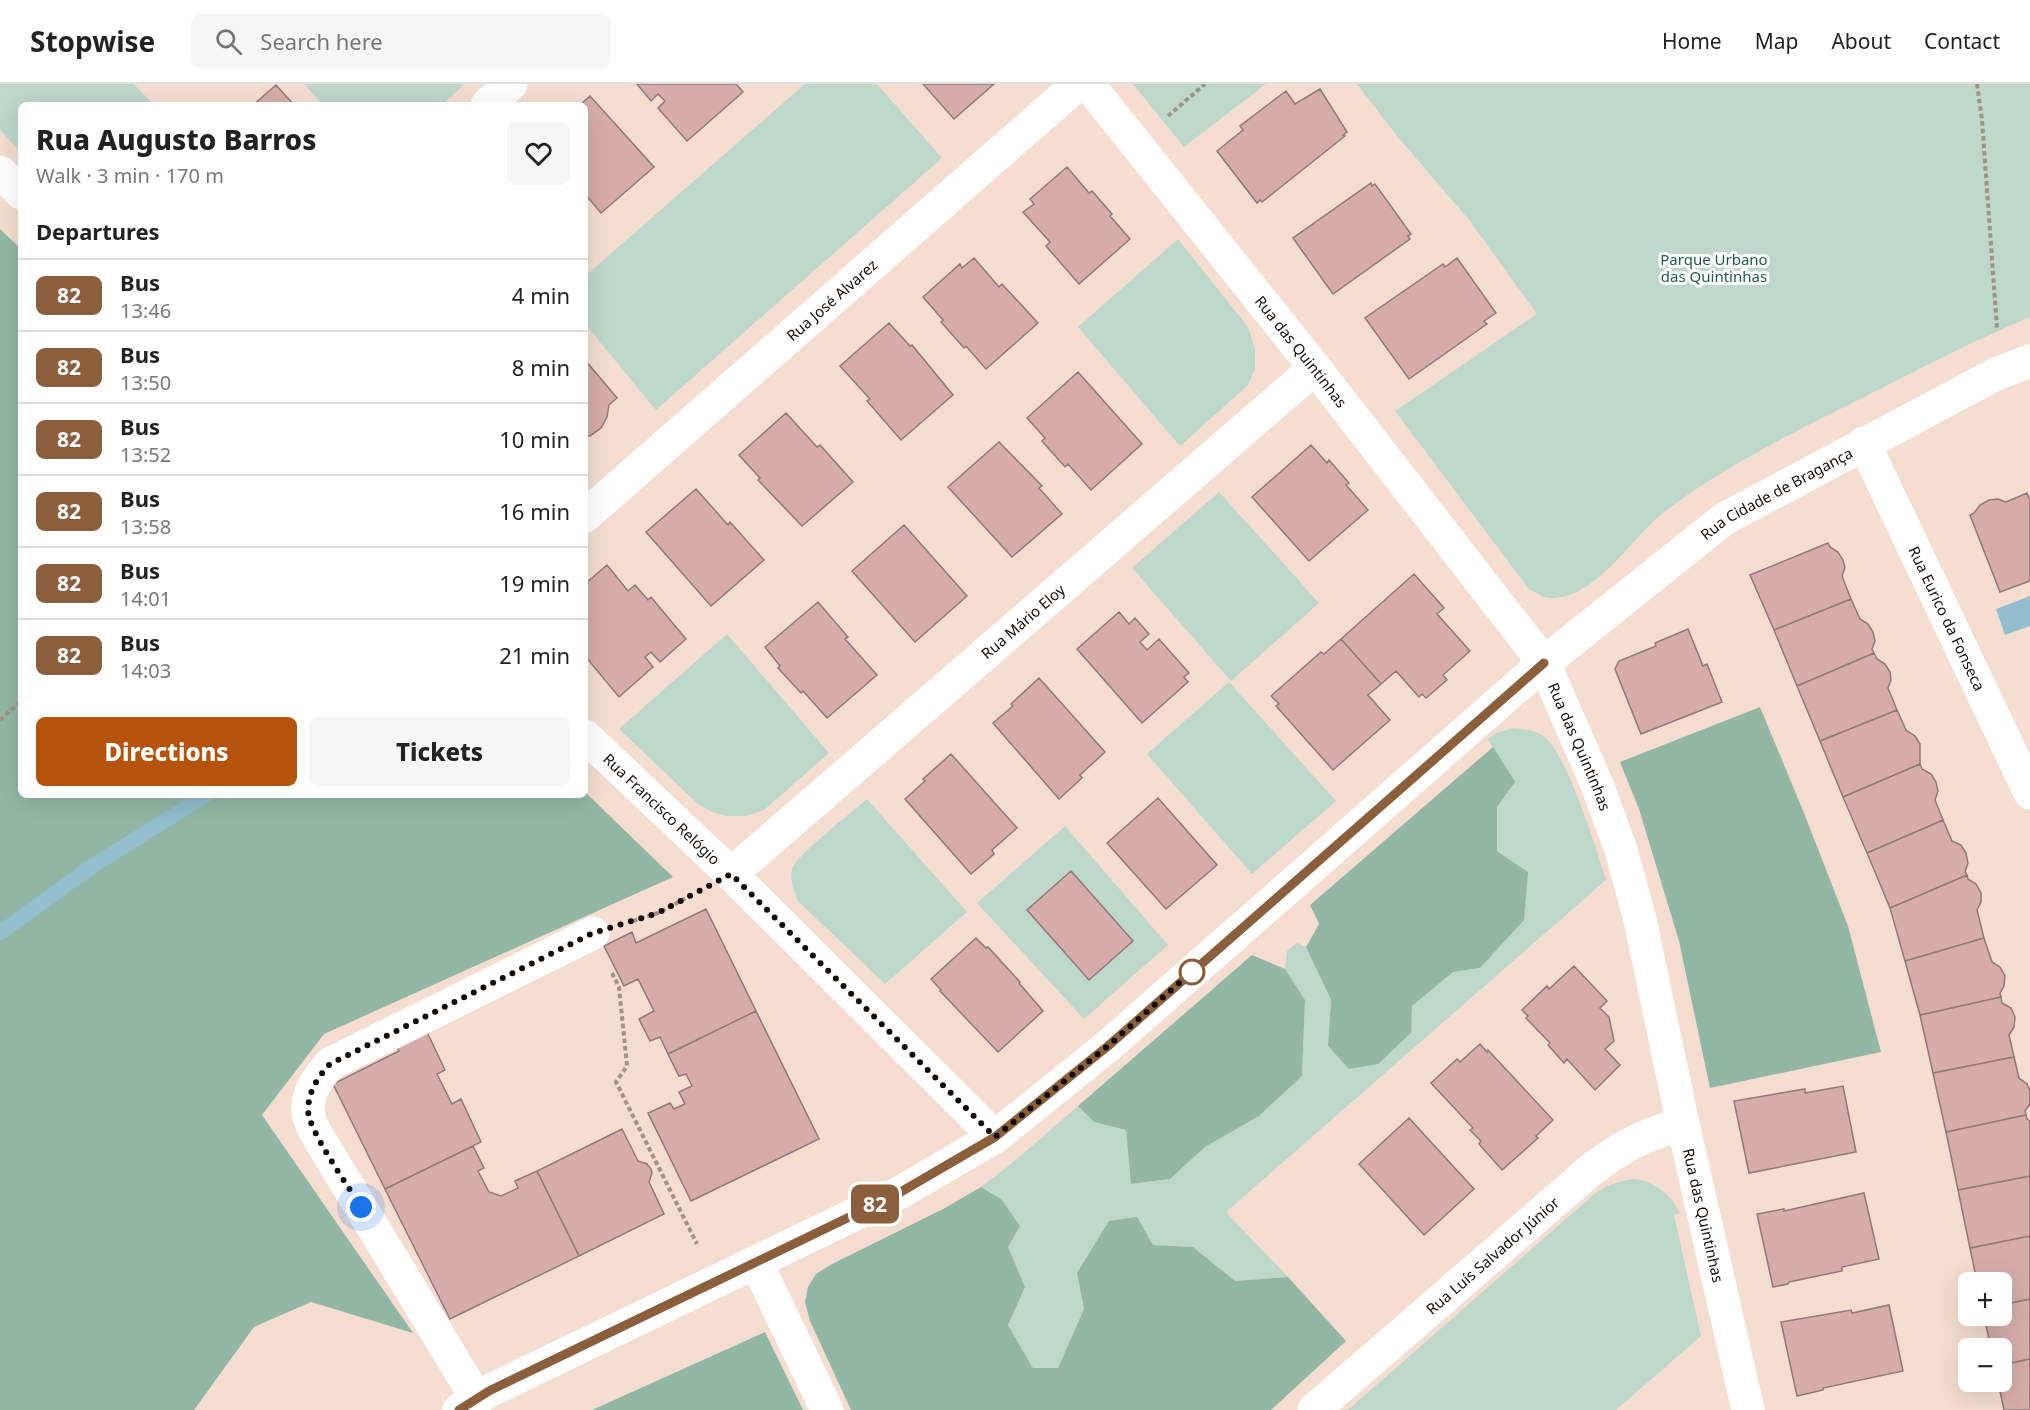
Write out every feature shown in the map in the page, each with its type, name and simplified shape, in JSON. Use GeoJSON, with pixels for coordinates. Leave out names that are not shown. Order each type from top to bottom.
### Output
{"type":"FeatureCollection","features":[{"type":"Feature","properties":{"kind":"street"},"geometry":{"type":"LineString","coordinates":[[490,102],[511,84]]}},
{"type":"Feature","properties":{"kind":"street","name":"Rua José Alvarez"},"geometry":{"type":"LineString","coordinates":[[588,513],[1078,84]]}},
{"type":"Feature","properties":{"kind":"street","name":"Rua das Quintinhas"},"geometry":{"type":"LineString","coordinates":[[1088,84],[1315,368],[1544,663],[1598,787],[1621,850],[1641,920],[1683,1124],[1748,1410]]}},
{"type":"Feature","properties":{"kind":"street"},"geometry":{"type":"LineString","coordinates":[[0,172],[18,190]]}},
{"type":"Feature","properties":{"kind":"street","name":"Rua Cidade de Bragança"},"geometry":{"type":"LineString","coordinates":[[468,1405],[489,1391],[899,1193],[995,1137],[1108,1046],[1544,663],[1724,519],[1996,374],[2030,361]]}},
{"type":"Feature","properties":{"kind":"street","name":"Rua Mário Eloy"},"geometry":{"type":"LineString","coordinates":[[731,874],[1315,368]]}},
{"type":"Feature","properties":{"kind":"street","name":"Rua Eurico da Fonseca"},"geometry":{"type":"LineString","coordinates":[[1864,443],[2030,793]]}},
{"type":"Feature","properties":{"kind":"street","name":"Rua Francisco Relógio"},"geometry":{"type":"LineString","coordinates":[[588,739],[731,874],[995,1137]]}},
{"type":"Feature","properties":{"kind":"street"},"geometry":{"type":"LineString","coordinates":[[468,1405],[314,1130],[308,1112],[310,1094],[318,1078],[330,1064],[593,933]]}},
{"type":"Feature","properties":{"kind":"street","name":"Rua Luís Salvador Júnior"},"geometry":{"type":"LineString","coordinates":[[1314,1410],[1592,1169],[1619,1149],[1640,1138],[1683,1124]]}},
{"type":"Feature","properties":{"kind":"street"},"geometry":{"type":"LineString","coordinates":[[756,1262],[827,1410]]}},
{"type":"Feature","properties":{"kind":"path"},"geometry":{"type":"LineString","coordinates":[[1977,84],[1982,120],[1997,330],[1996,374]]}},
{"type":"Feature","properties":{"kind":"path"},"geometry":{"type":"LineString","coordinates":[[0,720],[18,703]]}},
{"type":"Feature","properties":{"kind":"path"},"geometry":{"type":"LineString","coordinates":[[716,1282],[616,1082],[627,1066],[619,987],[593,933],[658,913],[731,874]]}},
{"type":"Feature","properties":{"kind":"green space"},"geometry":{"type":"Polygon","coordinates":[[[0,84],[134,84],[151,102],[18,102],[18,149],[0,130],[0,84]]]}},
{"type":"Feature","properties":{"kind":"green space"},"geometry":{"type":"Polygon","coordinates":[[[304,84],[461,84],[463,86],[445,102],[320,102],[304,84]]]}},
{"type":"Feature","properties":{"kind":"green space"},"geometry":{"type":"Polygon","coordinates":[[[805,84],[877,84],[942,158],[656,410],[588,328],[588,273],[805,84]]]}},
{"type":"Feature","properties":{"kind":"green space"},"geometry":{"type":"Polygon","coordinates":[[[1133,84],[1266,84],[1184,147],[1133,84]]]}},
{"type":"Feature","properties":{"kind":"green space","name":"Parque Urbano das Quintinhas"},"geometry":{"type":"Polygon","coordinates":[[[1357,84],[2030,84],[2030,317],[1929,364],[1790,434],[1738,463],[1664,512],[1612,565],[1582,589],[1567,596],[1545,597],[1529,589],[1395,411],[1537,314],[1470,221],[1397,136],[1357,84]]]}},
{"type":"Feature","properties":{"kind":"green space"},"geometry":{"type":"Polygon","coordinates":[[[0,229],[18,246],[18,798],[588,798],[588,795],[673,877],[324,1034],[262,1115],[413,1333],[311,1302],[254,1327],[194,1410],[0,1410],[0,229]]]}},
{"type":"Feature","properties":{"kind":"green space"},"geometry":{"type":"Polygon","coordinates":[[[1178,239],[1248,327],[1255,349],[1255,369],[1248,385],[1180,446],[1078,327],[1178,239]]]}},
{"type":"Feature","properties":{"kind":"green space"},"geometry":{"type":"Polygon","coordinates":[[[1219,492],[1319,603],[1231,681],[1132,568],[1219,492]]]}},
{"type":"Feature","properties":{"kind":"green space"},"geometry":{"type":"Polygon","coordinates":[[[727,634],[829,753],[764,810],[746,816],[726,816],[712,812],[698,804],[619,729],[727,634]]]}},
{"type":"Feature","properties":{"kind":"green space"},"geometry":{"type":"Polygon","coordinates":[[[1229,682],[1336,801],[1252,874],[1147,754],[1229,682]]]}},
{"type":"Feature","properties":{"kind":"green space"},"geometry":{"type":"Polygon","coordinates":[[[1760,707],[1848,926],[1881,1052],[1710,1088],[1679,941],[1639,809],[1620,762],[1760,707]]]}},
{"type":"Feature","properties":{"kind":"green space"},"geometry":{"type":"Polygon","coordinates":[[[1514,728],[1542,735],[1552,745],[1580,802],[1606,880],[1226,1212],[1288,1277],[1235,1281],[1193,1247],[1153,1245],[1077,1273],[1084,1309],[1058,1368],[1033,1368],[1008,1325],[1025,1287],[1008,1247],[1001,1199],[981,1187],[1078,1106],[1094,1122],[1126,1130],[1131,1184],[1170,1179],[1205,1147],[1259,1116],[1302,1076],[1305,1000],[1285,969],[1287,951],[1297,943],[1306,947],[1331,1000],[1328,1047],[1411,1033],[1412,1006],[1453,972],[1480,968],[1528,872],[1497,851],[1493,747],[1487,739],[1499,732],[1514,728]]]}},
{"type":"Feature","properties":{"kind":"green space"},"geometry":{"type":"Polygon","coordinates":[[[1493,747],[1515,782],[1497,807],[1497,851],[1528,872],[1524,920],[1480,968],[1453,972],[1412,1006],[1411,1033],[1378,1064],[1349,1069],[1328,1046],[1331,1000],[1306,947],[1319,924],[1310,905],[1493,747]]]}},
{"type":"Feature","properties":{"kind":"green space"},"geometry":{"type":"Polygon","coordinates":[[[867,799],[967,912],[885,984],[798,901],[791,877],[796,862],[867,799]]]}},
{"type":"Feature","properties":{"kind":"green space"},"geometry":{"type":"Polygon","coordinates":[[[1065,826],[1168,945],[1084,1019],[977,903],[1065,826]]]}},
{"type":"Feature","properties":{"kind":"green space"},"geometry":{"type":"Polygon","coordinates":[[[1252,955],[1285,969],[1305,1000],[1302,1076],[1259,1116],[1205,1147],[1170,1179],[1131,1184],[1126,1130],[1094,1122],[1078,1106],[1252,955]]]}},
{"type":"Feature","properties":{"kind":"green space"},"geometry":{"type":"Polygon","coordinates":[[[1635,1179],[1662,1190],[1680,1213],[1674,1215],[1701,1336],[1616,1410],[1348,1410],[1592,1196],[1612,1184],[1635,1179]]]}},
{"type":"Feature","properties":{"kind":"green space"},"geometry":{"type":"Polygon","coordinates":[[[981,1187],[1001,1199],[1020,1226],[1008,1247],[1025,1287],[1008,1325],[1033,1368],[1058,1368],[1084,1309],[1077,1273],[1109,1221],[1137,1217],[1153,1245],[1193,1247],[1235,1281],[1288,1277],[1346,1341],[1271,1410],[851,1410],[810,1321],[805,1302],[808,1287],[816,1274],[832,1264],[945,1208],[981,1187]]]}},
{"type":"Feature","properties":{"kind":"green space"},"geometry":{"type":"Polygon","coordinates":[[[765,1332],[803,1410],[592,1410],[765,1332]]]}},
{"type":"Feature","properties":{"kind":"water"},"geometry":{"type":"Polygon","coordinates":[[[2030,596],[2030,626],[2005,635],[1996,609],[2030,596]]]}},
{"type":"Feature","properties":{"kind":"building"},"geometry":{"type":"Polygon","coordinates":[[[637,84],[736,84],[743,92],[687,141],[658,108],[665,101],[658,94],[651,101],[637,84]]]}},
{"type":"Feature","properties":{"kind":"building"},"geometry":{"type":"Polygon","coordinates":[[[923,84],[994,84],[954,119],[923,84]]]}},
{"type":"Feature","properties":{"kind":"building"},"geometry":{"type":"Polygon","coordinates":[[[276,85],[291,102],[256,102],[276,85]]]}},
{"type":"Feature","properties":{"kind":"building"},"geometry":{"type":"Polygon","coordinates":[[[1320,89],[1347,132],[1343,135],[1345,136],[1262,202],[1260,200],[1257,203],[1217,151],[1243,130],[1240,126],[1286,91],[1295,104],[1320,89]]]}},
{"type":"Feature","properties":{"kind":"building"},"geometry":{"type":"Polygon","coordinates":[[[590,96],[654,167],[601,213],[588,198],[588,102],[583,102],[590,96]]]}},
{"type":"Feature","properties":{"kind":"building"},"geometry":{"type":"Polygon","coordinates":[[[1067,167],[1089,193],[1092,191],[1130,239],[1079,284],[1046,246],[1050,242],[1023,212],[1034,204],[1030,199],[1067,167]]]}},
{"type":"Feature","properties":{"kind":"building"},"geometry":{"type":"Polygon","coordinates":[[[1371,183],[1372,186],[1375,184],[1411,234],[1408,236],[1410,239],[1333,294],[1293,238],[1371,183]]]}},
{"type":"Feature","properties":{"kind":"building"},"geometry":{"type":"Polygon","coordinates":[[[974,258],[999,287],[1002,284],[1038,323],[986,369],[941,322],[943,320],[923,297],[960,264],[962,268],[974,258]]]}},
{"type":"Feature","properties":{"kind":"building"},"geometry":{"type":"Polygon","coordinates":[[[1457,258],[1496,313],[1484,321],[1487,324],[1409,379],[1365,318],[1443,264],[1445,267],[1457,258]]]}},
{"type":"Feature","properties":{"kind":"building"},"geometry":{"type":"Polygon","coordinates":[[[889,323],[910,346],[912,345],[953,395],[901,440],[867,401],[870,399],[840,366],[889,323]]]}},
{"type":"Feature","properties":{"kind":"building"},"geometry":{"type":"Polygon","coordinates":[[[588,364],[617,398],[609,405],[607,417],[601,428],[588,436],[588,364]]]}},
{"type":"Feature","properties":{"kind":"building"},"geometry":{"type":"Polygon","coordinates":[[[1078,372],[1142,444],[1091,490],[1068,464],[1065,467],[1042,441],[1045,438],[1027,418],[1078,372]]]}},
{"type":"Feature","properties":{"kind":"building"},"geometry":{"type":"Polygon","coordinates":[[[786,413],[817,447],[820,445],[853,482],[802,526],[758,480],[760,478],[739,455],[786,413]]]}},
{"type":"Feature","properties":{"kind":"building"},"geometry":{"type":"Polygon","coordinates":[[[999,442],[1042,486],[1039,488],[1062,514],[1012,557],[948,487],[999,442]]]}},
{"type":"Feature","properties":{"kind":"building"},"geometry":{"type":"Polygon","coordinates":[[[1311,445],[1327,463],[1329,460],[1349,483],[1346,485],[1368,510],[1309,561],[1252,497],[1311,445]]]}},
{"type":"Feature","properties":{"kind":"building"},"geometry":{"type":"Polygon","coordinates":[[[696,489],[764,560],[711,606],[646,532],[696,489]]]}},
{"type":"Feature","properties":{"kind":"building"},"geometry":{"type":"Polygon","coordinates":[[[2027,493],[2030,500],[2030,581],[2000,592],[1970,515],[1989,500],[1998,499],[2006,502],[2027,493]]]}},
{"type":"Feature","properties":{"kind":"building"},"geometry":{"type":"Polygon","coordinates":[[[904,525],[967,596],[915,642],[852,571],[904,525]]]}},
{"type":"Feature","properties":{"kind":"building"},"geometry":{"type":"Polygon","coordinates":[[[1828,543],[1843,560],[1845,568],[1842,576],[1851,599],[1774,630],[1750,575],[1828,543]]]}},
{"type":"Feature","properties":{"kind":"building"},"geometry":{"type":"Polygon","coordinates":[[[607,565],[628,591],[635,585],[648,600],[651,597],[686,639],[660,662],[651,652],[645,657],[653,667],[619,697],[588,660],[588,581],[607,565]]]}},
{"type":"Feature","properties":{"kind":"building"},"geometry":{"type":"Polygon","coordinates":[[[1414,574],[1444,608],[1437,614],[1470,651],[1443,675],[1447,680],[1426,698],[1422,694],[1419,697],[1396,671],[1381,684],[1341,639],[1414,574]]]}},
{"type":"Feature","properties":{"kind":"building"},"geometry":{"type":"Polygon","coordinates":[[[1851,599],[1860,619],[1868,624],[1873,632],[1875,641],[1872,649],[1874,653],[1797,686],[1774,630],[1851,599]]]}},
{"type":"Feature","properties":{"kind":"building"},"geometry":{"type":"Polygon","coordinates":[[[818,602],[848,637],[845,639],[877,675],[827,718],[778,668],[780,666],[765,647],[818,602]]]}},
{"type":"Feature","properties":{"kind":"building"},"geometry":{"type":"Polygon","coordinates":[[[1119,612],[1129,624],[1135,618],[1149,634],[1140,642],[1147,650],[1159,639],[1189,673],[1184,677],[1188,682],[1142,723],[1077,649],[1119,612]]]}},
{"type":"Feature","properties":{"kind":"building"},"geometry":{"type":"Polygon","coordinates":[[[1688,629],[1703,666],[1707,664],[1722,702],[1641,734],[1615,669],[1619,661],[1656,646],[1655,643],[1688,629]]]}},
{"type":"Feature","properties":{"kind":"building"},"geometry":{"type":"Polygon","coordinates":[[[1341,639],[1381,684],[1368,695],[1390,720],[1333,770],[1276,706],[1279,704],[1271,696],[1321,652],[1324,654],[1341,639]]]}},
{"type":"Feature","properties":{"kind":"building"},"geometry":{"type":"Polygon","coordinates":[[[1874,653],[1890,672],[1891,680],[1888,688],[1897,710],[1820,741],[1797,686],[1874,653]]]}},
{"type":"Feature","properties":{"kind":"building"},"geometry":{"type":"Polygon","coordinates":[[[1039,678],[1105,752],[1059,799],[993,723],[1013,706],[1011,704],[1039,678]]]}},
{"type":"Feature","properties":{"kind":"building"},"geometry":{"type":"Polygon","coordinates":[[[1897,710],[1906,730],[1915,736],[1920,744],[1920,764],[1843,797],[1820,741],[1897,710]]]}},
{"type":"Feature","properties":{"kind":"building"},"geometry":{"type":"Polygon","coordinates":[[[951,754],[1017,828],[992,850],[994,854],[971,874],[905,799],[951,754]]]}},
{"type":"Feature","properties":{"kind":"building"},"geometry":{"type":"Polygon","coordinates":[[[1920,764],[1922,769],[1931,774],[1936,782],[1938,791],[1935,800],[1943,820],[1867,853],[1843,797],[1920,764]]]}},
{"type":"Feature","properties":{"kind":"building"},"geometry":{"type":"Polygon","coordinates":[[[1158,798],[1217,865],[1166,909],[1107,843],[1158,798]]]}},
{"type":"Feature","properties":{"kind":"building"},"geometry":{"type":"Polygon","coordinates":[[[1943,820],[1952,841],[1961,845],[1966,853],[1968,863],[1965,872],[1967,875],[1890,908],[1867,853],[1943,820]]]}},
{"type":"Feature","properties":{"kind":"building"},"geometry":{"type":"Polygon","coordinates":[[[1071,871],[1133,941],[1089,980],[1027,910],[1071,871]]]}},
{"type":"Feature","properties":{"kind":"building"},"geometry":{"type":"Polygon","coordinates":[[[1967,875],[1981,893],[1981,902],[1977,910],[1984,938],[1905,961],[1890,908],[1967,875]]]}},
{"type":"Feature","properties":{"kind":"building"},"geometry":{"type":"Polygon","coordinates":[[[706,909],[756,1011],[668,1054],[660,1037],[650,1041],[639,1019],[654,1011],[638,979],[624,986],[604,946],[632,932],[636,943],[706,909]]]}},
{"type":"Feature","properties":{"kind":"building"},"geometry":{"type":"Polygon","coordinates":[[[976,938],[986,948],[988,947],[1043,1011],[998,1052],[931,979],[976,938]]]}},
{"type":"Feature","properties":{"kind":"building"},"geometry":{"type":"Polygon","coordinates":[[[1984,938],[1992,962],[2000,967],[2005,976],[2001,997],[1920,1015],[1905,961],[1984,938]]]}},
{"type":"Feature","properties":{"kind":"building"},"geometry":{"type":"Polygon","coordinates":[[[1574,966],[1607,1001],[1600,1008],[1609,1017],[1614,1041],[1605,1049],[1620,1065],[1595,1090],[1567,1059],[1564,1063],[1548,1045],[1550,1043],[1526,1018],[1528,1016],[1522,1010],[1547,986],[1549,989],[1574,966]]]}},
{"type":"Feature","properties":{"kind":"building"},"geometry":{"type":"Polygon","coordinates":[[[2001,997],[2002,1003],[2011,1008],[2015,1017],[2014,1027],[2009,1035],[2014,1057],[1933,1073],[1920,1015],[2001,997]]]}},
{"type":"Feature","properties":{"kind":"building"},"geometry":{"type":"Polygon","coordinates":[[[756,1011],[819,1139],[691,1201],[648,1113],[670,1103],[674,1109],[685,1104],[679,1092],[692,1086],[686,1074],[679,1076],[668,1054],[756,1011]]]}},
{"type":"Feature","properties":{"kind":"building"},"geometry":{"type":"Polygon","coordinates":[[[426,1030],[445,1070],[437,1074],[452,1104],[461,1099],[481,1142],[385,1189],[333,1084],[399,1051],[396,1045],[426,1030]]]}},
{"type":"Feature","properties":{"kind":"building"},"geometry":{"type":"Polygon","coordinates":[[[1480,1044],[1553,1120],[1536,1136],[1538,1138],[1502,1170],[1479,1144],[1481,1141],[1470,1130],[1473,1128],[1431,1083],[1457,1059],[1460,1062],[1480,1044]]]}},
{"type":"Feature","properties":{"kind":"building"},"geometry":{"type":"Polygon","coordinates":[[[2014,1057],[2019,1078],[2027,1084],[2030,1091],[2030,1104],[2025,1111],[2026,1115],[1946,1132],[1933,1073],[2014,1057]]]}},
{"type":"Feature","properties":{"kind":"building"},"geometry":{"type":"Polygon","coordinates":[[[1843,1086],[1856,1152],[1749,1173],[1734,1101],[1805,1089],[1805,1093],[1843,1086]]]}},
{"type":"Feature","properties":{"kind":"building"},"geometry":{"type":"Polygon","coordinates":[[[2026,1115],[2030,1121],[2030,1176],[1958,1190],[1946,1132],[2026,1115]]]}},
{"type":"Feature","properties":{"kind":"building"},"geometry":{"type":"Polygon","coordinates":[[[1409,1118],[1474,1189],[1424,1235],[1359,1164],[1409,1118]]]}},
{"type":"Feature","properties":{"kind":"building"},"geometry":{"type":"Polygon","coordinates":[[[622,1129],[638,1161],[647,1164],[651,1169],[649,1182],[664,1214],[579,1256],[537,1171],[622,1129]]]}},
{"type":"Feature","properties":{"kind":"building"},"geometry":{"type":"Polygon","coordinates":[[[473,1146],[484,1168],[478,1171],[489,1192],[501,1196],[518,1188],[515,1181],[537,1171],[579,1256],[450,1319],[385,1189],[473,1146]]]}},
{"type":"Feature","properties":{"kind":"building"},"geometry":{"type":"Polygon","coordinates":[[[2030,1176],[2030,1236],[1970,1248],[1958,1190],[2030,1176]]]}},
{"type":"Feature","properties":{"kind":"building"},"geometry":{"type":"Polygon","coordinates":[[[1864,1193],[1879,1259],[1842,1267],[1842,1271],[1773,1287],[1757,1214],[1784,1209],[1784,1211],[1864,1193]]]}},
{"type":"Feature","properties":{"kind":"building"},"geometry":{"type":"Polygon","coordinates":[[[2030,1236],[2030,1299],[2012,1303],[2012,1272],[1975,1272],[1970,1248],[2030,1236]]]}},
{"type":"Feature","properties":{"kind":"building"},"geometry":{"type":"Polygon","coordinates":[[[2030,1299],[2030,1359],[2012,1363],[2012,1338],[1989,1338],[1986,1326],[2012,1326],[2012,1303],[2030,1299]]]}},
{"type":"Feature","properties":{"kind":"building"},"geometry":{"type":"Polygon","coordinates":[[[1889,1305],[1903,1371],[1823,1388],[1823,1390],[1797,1396],[1781,1322],[1851,1310],[1852,1313],[1889,1305]]]}},
{"type":"Feature","properties":{"kind":"building"},"geometry":{"type":"Polygon","coordinates":[[[2030,1359],[2030,1410],[2004,1410],[2000,1392],[2012,1392],[2012,1363],[2030,1359]]]}},
{"type":"Feature","properties":{"kind":"waterway"},"geometry":{"type":"LineString","coordinates":[[0,933],[91,867],[201,798]]}},
{"type":"Feature","properties":{"kind":"bus line","name":"82"},"geometry":{"type":"LineString","coordinates":[[459,1410],[489,1391],[899,1193],[995,1137],[1108,1046],[1544,663]]}},
{"type":"Feature","properties":{"kind":"route"},"geometry":{"type":"LineString","coordinates":[[361,1207],[314,1130],[308,1112],[310,1094],[318,1078],[330,1064],[593,933],[658,913],[731,874],[995,1137],[1108,1046],[1195,969],[1192,972]]}}]}
